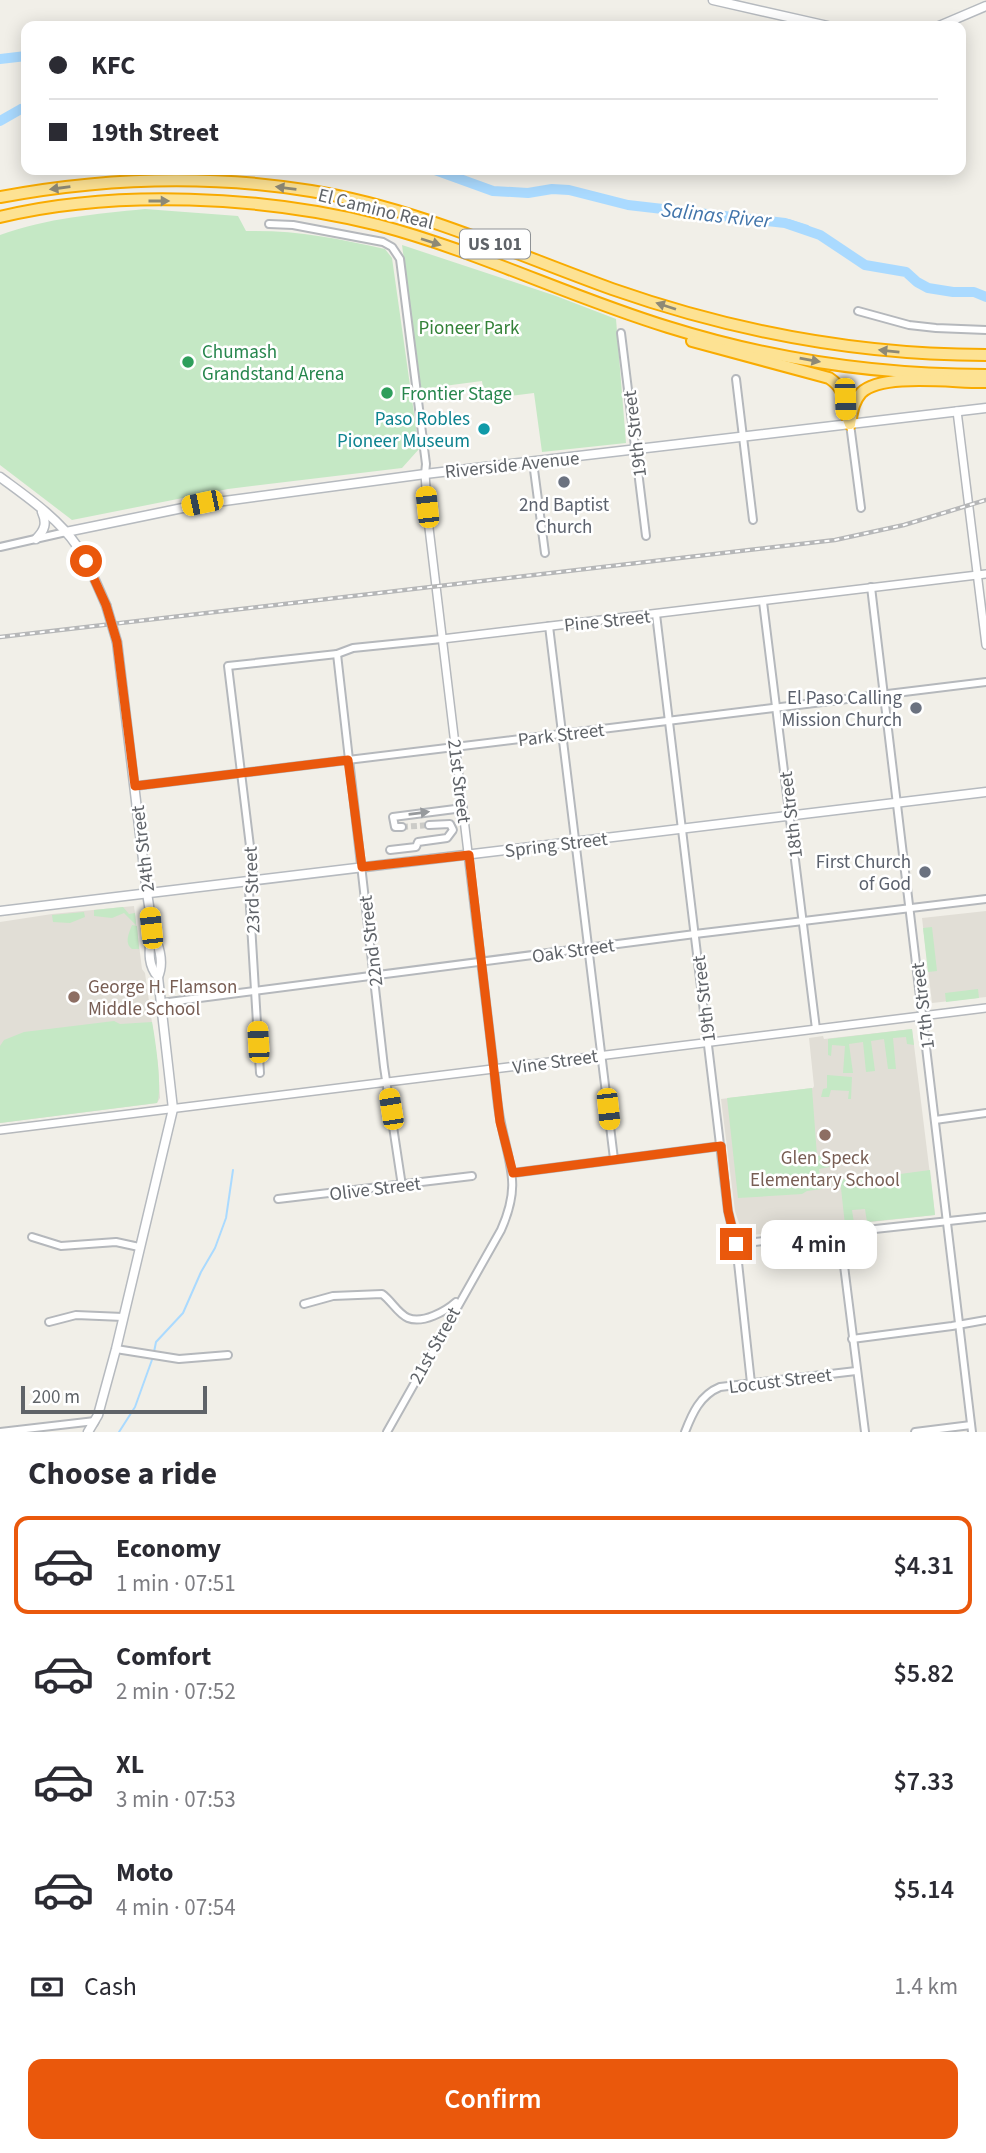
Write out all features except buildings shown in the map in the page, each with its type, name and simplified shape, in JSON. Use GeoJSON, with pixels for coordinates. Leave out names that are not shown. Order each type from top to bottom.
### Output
{"type":"FeatureCollection","features":[{"type":"Feature","properties":{"kind":"highway","name":"El Camino Real"},"geometry":{"type":"LineString","coordinates":[[0,196],[92,184],[165,180],[251,184],[310,191],[428,219],[613,289],[726,323],[831,344],[898,352],[957,355],[986,353]]}},
{"type":"Feature","properties":{"kind":"highway","name":"El Camino Real"},"geometry":{"type":"LineString","coordinates":[[0,218],[74,206],[152,201],[246,203],[299,210],[378,225],[670,328],[786,356],[894,370],[986,375]]}},
{"type":"Feature","properties":{"kind":"highway"},"geometry":{"type":"LineString","coordinates":[[579,298],[588,306],[664,332],[737,355],[829,378],[840,386],[845,399],[845,414],[850,424]]}},
{"type":"Feature","properties":{"kind":"highway"},"geometry":{"type":"LineString","coordinates":[[850,424],[852,410],[858,398],[877,384],[912,381],[986,382]]}},
{"type":"Feature","properties":{"kind":"main road"},"geometry":{"type":"LineString","coordinates":[[713,0],[806,21]]}},
{"type":"Feature","properties":{"kind":"main road"},"geometry":{"type":"LineString","coordinates":[[951,21],[986,6]]}},
{"type":"Feature","properties":{"kind":"main road","name":"Riverside Avenue"},"geometry":{"type":"LineString","coordinates":[[66,532],[202,503],[986,408]]}},
{"type":"Feature","properties":{"kind":"main road","name":"24th Street"},"geometry":{"type":"LineString","coordinates":[[0,477],[66,532],[86,561],[106,605],[117,642],[151,928],[159,945],[162,969],[158,977],[173,1109],[116,1349],[90,1432]]}},
{"type":"Feature","properties":{"kind":"main road"},"geometry":{"type":"LineString","coordinates":[[36,539],[43,532],[45,525],[41,509]]}},
{"type":"Feature","properties":{"kind":"main road","name":"Spring Street"},"geometry":{"type":"LineString","coordinates":[[0,911],[986,792]]}},
{"type":"Feature","properties":{"kind":"street"},"geometry":{"type":"LineString","coordinates":[[269,223],[383,242],[393,247],[400,258],[425,450],[425,474]]}},
{"type":"Feature","properties":{"kind":"street"},"geometry":{"type":"LineString","coordinates":[[858,311],[923,327],[986,330]]}},
{"type":"Feature","properties":{"kind":"street","name":"19th Street"},"geometry":{"type":"LineString","coordinates":[[621,333],[646,536]]}},
{"type":"Feature","properties":{"kind":"street"},"geometry":{"type":"LineString","coordinates":[[736,379],[753,520]]}},
{"type":"Feature","properties":{"kind":"street"},"geometry":{"type":"LineString","coordinates":[[957,411],[982,575],[986,645]]}},
{"type":"Feature","properties":{"kind":"street"},"geometry":{"type":"LineString","coordinates":[[850,424],[861,508]]}},
{"type":"Feature","properties":{"kind":"street"},"geometry":{"type":"LineString","coordinates":[[533,462],[545,553]]}},
{"type":"Feature","properties":{"kind":"street","name":"21st Street"},"geometry":{"type":"LineString","coordinates":[[387,1432],[506,1218],[513,1195],[513,1173],[500,1122],[425,474]]}},
{"type":"Feature","properties":{"kind":"street","name":"Riverside Avenue"},"geometry":{"type":"LineString","coordinates":[[0,547],[66,532]]}},
{"type":"Feature","properties":{"kind":"street","name":"Pine Street"},"geometry":{"type":"LineString","coordinates":[[228,666],[337,654],[353,648],[982,575]]}},
{"type":"Feature","properties":{"kind":"street","name":"17th Street"},"geometry":{"type":"LineString","coordinates":[[871,587],[972,1429]]}},
{"type":"Feature","properties":{"kind":"street","name":"18th Street"},"geometry":{"type":"LineString","coordinates":[[763,602],[816,1029]]}},
{"type":"Feature","properties":{"kind":"street","name":"19th Street"},"geometry":{"type":"LineString","coordinates":[[656,614],[728,1211],[736,1244],[751,1383]]}},
{"type":"Feature","properties":{"kind":"street"},"geometry":{"type":"LineString","coordinates":[[549,626],[614,1159]]}},
{"type":"Feature","properties":{"kind":"street","name":"22nd Street"},"geometry":{"type":"LineString","coordinates":[[337,654],[387,1084],[402,1185]]}},
{"type":"Feature","properties":{"kind":"street","name":"23rd Street"},"geometry":{"type":"LineString","coordinates":[[228,666],[253,871],[249,893],[260,1073]]}},
{"type":"Feature","properties":{"kind":"street","name":"Park Street"},"geometry":{"type":"LineString","coordinates":[[135,786],[986,682]]}},
{"type":"Feature","properties":{"kind":"street"},"geometry":{"type":"LineString","coordinates":[[402,827],[395,827],[393,817],[463,808]]}},
{"type":"Feature","properties":{"kind":"street"},"geometry":{"type":"LineString","coordinates":[[429,825],[450,824],[453,830],[447,838]]}},
{"type":"Feature","properties":{"kind":"street"},"geometry":{"type":"LineString","coordinates":[[418,861],[418,842],[466,835]]}},
{"type":"Feature","properties":{"kind":"street"},"geometry":{"type":"LineString","coordinates":[[390,850],[416,847]]}},
{"type":"Feature","properties":{"kind":"street","name":"Oak Street"},"geometry":{"type":"LineString","coordinates":[[161,1003],[695,934],[986,900]]}},
{"type":"Feature","properties":{"kind":"street","name":"Vine Street"},"geometry":{"type":"LineString","coordinates":[[0,1130],[986,1008]]}},
{"type":"Feature","properties":{"kind":"street"},"geometry":{"type":"LineString","coordinates":[[935,1120],[986,1114]]}},
{"type":"Feature","properties":{"kind":"street"},"geometry":{"type":"LineString","coordinates":[[513,1173],[721,1146]]}},
{"type":"Feature","properties":{"kind":"street","name":"Olive Street"},"geometry":{"type":"LineString","coordinates":[[278,1199],[472,1176]]}},
{"type":"Feature","properties":{"kind":"street"},"geometry":{"type":"LineString","coordinates":[[736,1244],[986,1217]]}},
{"type":"Feature","properties":{"kind":"street"},"geometry":{"type":"LineString","coordinates":[[840,1234],[865,1432]]}},
{"type":"Feature","properties":{"kind":"street"},"geometry":{"type":"LineString","coordinates":[[32,1237],[61,1247],[116,1242],[139,1247]]}},
{"type":"Feature","properties":{"kind":"street"},"geometry":{"type":"LineString","coordinates":[[304,1304],[333,1296],[382,1294],[408,1318],[417,1319],[447,1310],[460,1298]]}},
{"type":"Feature","properties":{"kind":"street"},"geometry":{"type":"LineString","coordinates":[[49,1322],[76,1315],[123,1317]]}},
{"type":"Feature","properties":{"kind":"street"},"geometry":{"type":"LineString","coordinates":[[852,1339],[986,1320]]}},
{"type":"Feature","properties":{"kind":"street"},"geometry":{"type":"LineString","coordinates":[[116,1349],[179,1359],[228,1355]]}},
{"type":"Feature","properties":{"kind":"street","name":"Locust Street"},"geometry":{"type":"LineString","coordinates":[[685,1432],[699,1403],[706,1395],[720,1387],[856,1371]]}},
{"type":"Feature","properties":{"kind":"street"},"geometry":{"type":"LineString","coordinates":[[0,1432],[95,1421]]}},
{"type":"Feature","properties":{"kind":"street"},"geometry":{"type":"LineString","coordinates":[[915,1432],[972,1429]]}},
{"type":"Feature","properties":{"kind":"shaded area","name":"George H. Flamson Middle School"},"geometry":{"type":"Polygon","coordinates":[[[134,906],[158,1065],[160,1098],[157,1103],[0,1123],[0,922],[134,906]]]}},
{"type":"Feature","properties":{"kind":"shaded area"},"geometry":{"type":"Polygon","coordinates":[[[986,911],[986,997],[932,1003],[922,918],[986,911]]]}},
{"type":"Feature","properties":{"kind":"shaded area","name":"Glen Speck Elementary School"},"geometry":{"type":"Polygon","coordinates":[[[912,1029],[935,1215],[743,1236],[735,1211],[721,1099],[813,1088],[809,1038],[823,1036],[824,1039],[912,1029]]]}},
{"type":"Feature","properties":{"kind":"green space"},"geometry":{"type":"Polygon","coordinates":[[[145,209],[238,216],[246,231],[316,235],[385,249],[392,258],[419,449],[402,468],[228,489],[72,520],[0,465],[0,235],[54,221],[145,209]]]}},
{"type":"Feature","properties":{"kind":"green space","name":"Pioneer Park"},"geometry":{"type":"Polygon","coordinates":[[[402,245],[556,296],[616,319],[626,443],[542,452],[534,393],[485,399],[482,381],[421,389],[402,245]]]}},
{"type":"Feature","properties":{"kind":"green space"},"geometry":{"type":"Polygon","coordinates":[[[123,907],[129,914],[135,913],[136,925],[124,913],[112,918],[94,916],[94,910],[123,907]]]}},
{"type":"Feature","properties":{"kind":"green space"},"geometry":{"type":"Polygon","coordinates":[[[84,912],[85,917],[70,923],[53,922],[52,915],[84,912]]]}},
{"type":"Feature","properties":{"kind":"green space"},"geometry":{"type":"Polygon","coordinates":[[[132,925],[137,926],[139,949],[132,949],[128,944],[132,925]]]}},
{"type":"Feature","properties":{"kind":"green space"},"geometry":{"type":"Polygon","coordinates":[[[932,927],[937,971],[928,972],[923,928],[932,927]]]}},
{"type":"Feature","properties":{"kind":"green space"},"geometry":{"type":"Polygon","coordinates":[[[978,989],[979,998],[946,1002],[945,993],[978,989]]]}},
{"type":"Feature","properties":{"kind":"green space"},"geometry":{"type":"Polygon","coordinates":[[[114,1021],[120,1024],[152,1022],[159,1076],[157,1103],[0,1123],[0,1046],[4,1040],[24,1032],[114,1021]]]}},
{"type":"Feature","properties":{"kind":"green space"},"geometry":{"type":"Polygon","coordinates":[[[912,1029],[914,1045],[907,1044],[906,1037],[893,1038],[896,1069],[888,1069],[884,1039],[871,1041],[875,1071],[866,1072],[863,1042],[849,1044],[853,1073],[843,1073],[845,1046],[832,1045],[831,1056],[828,1055],[828,1039],[912,1029]]]}},
{"type":"Feature","properties":{"kind":"green space"},"geometry":{"type":"Polygon","coordinates":[[[827,1075],[852,1077],[851,1099],[848,1099],[849,1091],[831,1090],[829,1097],[821,1097],[823,1089],[827,1088],[827,1075]]]}},
{"type":"Feature","properties":{"kind":"green space"},"geometry":{"type":"Polygon","coordinates":[[[812,1088],[817,1156],[827,1155],[829,1167],[819,1169],[822,1189],[802,1194],[738,1198],[727,1098],[812,1088]]]}},
{"type":"Feature","properties":{"kind":"green space"},"geometry":{"type":"Polygon","coordinates":[[[930,1170],[935,1215],[867,1222],[865,1209],[852,1210],[854,1223],[845,1225],[840,1179],[855,1180],[930,1170]]]}},
{"type":"Feature","properties":{"kind":"water"},"geometry":{"type":"Polygon","coordinates":[[[784,220],[808,225],[820,235],[804,234],[795,230],[784,220]]]}},
{"type":"Feature","properties":{"kind":"waterway","name":"Salinas River"},"geometry":{"type":"LineString","coordinates":[[0,59],[21,57]]}},
{"type":"Feature","properties":{"kind":"waterway","name":"Salinas River"},"geometry":{"type":"LineString","coordinates":[[0,121],[21,109]]}},
{"type":"Feature","properties":{"kind":"waterway","name":"Salinas River"},"geometry":{"type":"LineString","coordinates":[[449,175],[493,191],[528,193],[552,189],[569,190],[628,205],[785,223],[820,235],[865,265],[906,272],[928,288],[974,292],[986,297]]}},
{"type":"Feature","properties":{"kind":"waterway"},"geometry":{"type":"LineString","coordinates":[[154,1352],[156,1342],[183,1313],[215,1248],[226,1218],[233,1170]]}},
{"type":"Feature","properties":{"kind":"waterway"},"geometry":{"type":"LineString","coordinates":[[119,1432],[135,1407],[153,1357]]}},
{"type":"Feature","properties":{"kind":"tunnel"},"geometry":{"type":"LineString","coordinates":[[402,827],[429,825]]}},
{"type":"Feature","properties":{"kind":"railway"},"geometry":{"type":"LineString","coordinates":[[0,637],[835,540],[904,525],[986,500]]}},
{"type":"Feature","properties":{"kind":"place","name":"Chumash Grandstand Arena"},"geometry":{"type":"Point","coordinates":[188,362]}},
{"type":"Feature","properties":{"kind":"place","name":"Frontier Stage"},"geometry":{"type":"Point","coordinates":[387,393]}},
{"type":"Feature","properties":{"kind":"place","name":"Paso Robles Pioneer Museum"},"geometry":{"type":"Point","coordinates":[484,429]}},
{"type":"Feature","properties":{"kind":"place","name":"2nd Baptist Church"},"geometry":{"type":"Point","coordinates":[564,482]}},
{"type":"Feature","properties":{"kind":"place","name":"El Paso Calling Mission Church"},"geometry":{"type":"Point","coordinates":[916,708]}},
{"type":"Feature","properties":{"kind":"place","name":"First Church of God"},"geometry":{"type":"Point","coordinates":[925,872]}},
{"type":"Feature","properties":{"kind":"place","name":"George H. Flamson Middle School"},"geometry":{"type":"Point","coordinates":[74,997]}},
{"type":"Feature","properties":{"kind":"place","name":"Glen Speck Elementary School"},"geometry":{"type":"Point","coordinates":[825,1135]}},
{"type":"Feature","properties":{"kind":"route"},"geometry":{"type":"LineString","coordinates":[[86,561],[106,605],[117,642],[135,786],[348,760],[362,867],[469,855],[500,1122],[513,1173],[721,1146],[728,1211],[736,1244]]}}]}
